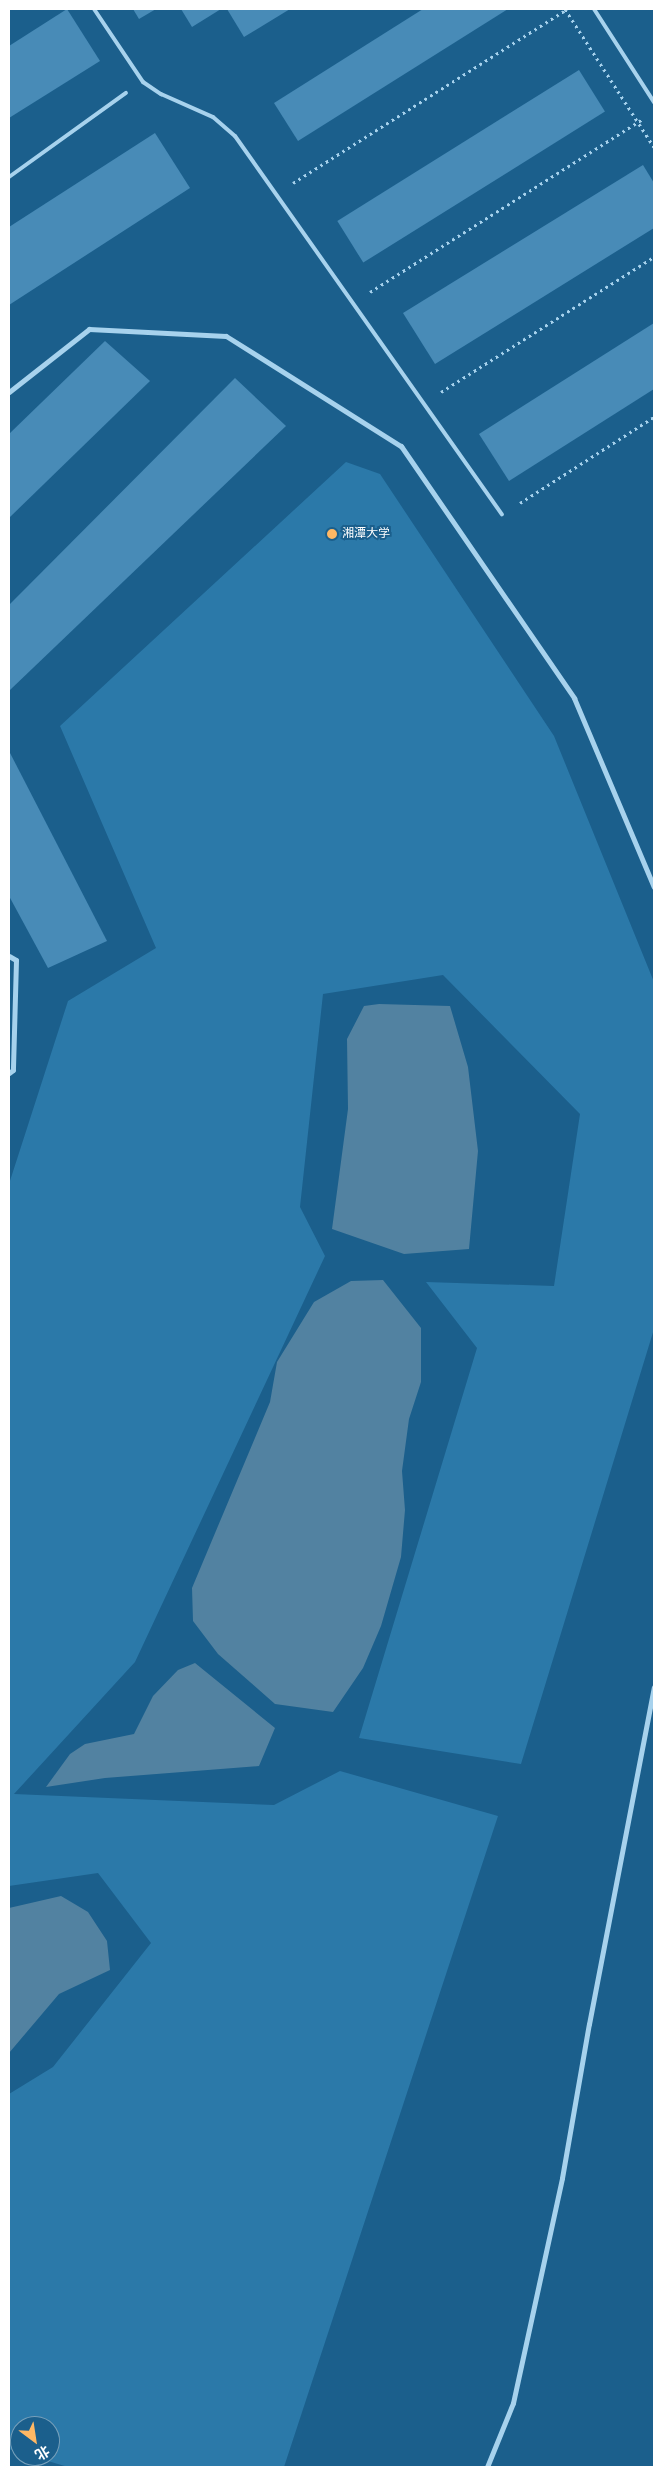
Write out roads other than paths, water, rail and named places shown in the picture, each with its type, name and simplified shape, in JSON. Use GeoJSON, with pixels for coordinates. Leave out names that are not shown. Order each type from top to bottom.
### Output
{"type":"FeatureCollection","features":[{"type":"Feature","properties":{"kind":"street"},"geometry":{"type":"LineString","coordinates":[[9,392],[89,329],[226,336],[401,446],[574,698],[654,887]]}},
{"type":"Feature","properties":{"kind":"street"},"geometry":{"type":"LineString","coordinates":[[9,956],[16,960],[13,1070],[9,1073]]}},
{"type":"Feature","properties":{"kind":"street"},"geometry":{"type":"LineString","coordinates":[[487,2467],[513,2404],[562,2178],[588,2024],[654,1687]]}},
{"type":"Feature","properties":{"kind":"lane"},"geometry":{"type":"LineString","coordinates":[[94,9],[143,82],[161,94],[213,117],[235,136],[502,514]]}},
{"type":"Feature","properties":{"kind":"lane"},"geometry":{"type":"LineString","coordinates":[[594,9],[654,102]]}},
{"type":"Feature","properties":{"kind":"lane"},"geometry":{"type":"LineString","coordinates":[[9,177],[126,93]]}},
{"type":"Feature","properties":{"kind":"place","name":"湘潭大学"},"geometry":{"type":"Point","coordinates":[332,534]}}]}
